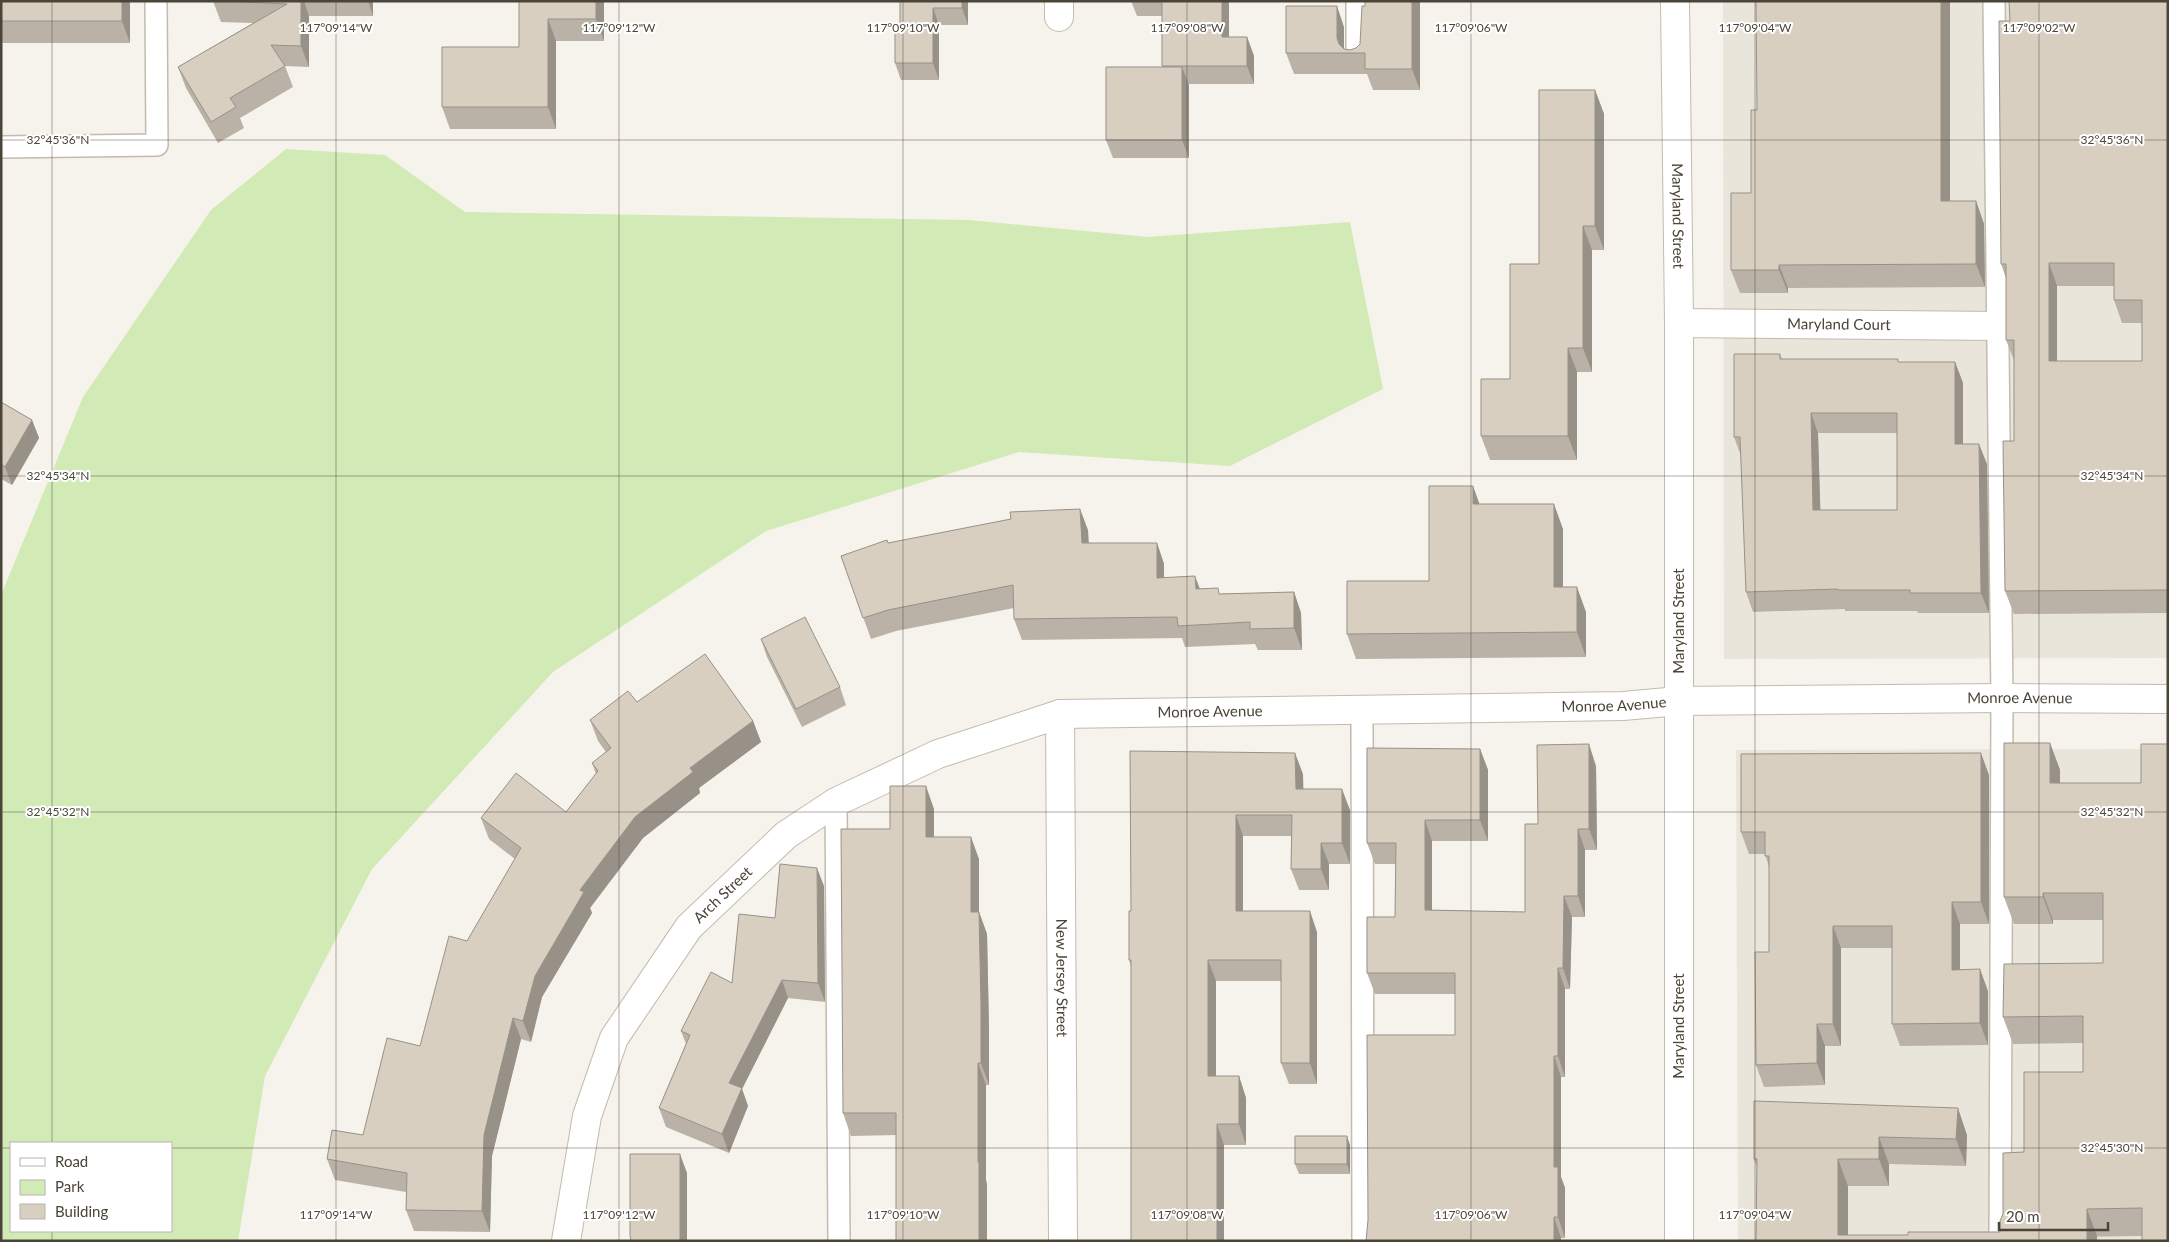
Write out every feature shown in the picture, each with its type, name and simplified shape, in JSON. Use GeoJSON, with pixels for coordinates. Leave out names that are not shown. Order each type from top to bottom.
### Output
{"type":"FeatureCollection","features":[{"type":"Feature","properties":{"kind":"street","name":"Maryland Street"},"geometry":{"type":"LineString","coordinates":[[1675,1],[1679,323],[1679,1241]]}},
{"type":"Feature","properties":{"kind":"street","name":"Maryland Court"},"geometry":{"type":"LineString","coordinates":[[1679,323],[1998,326]]}},
{"type":"Feature","properties":{"kind":"street","name":"Monroe Avenue"},"geometry":{"type":"LineString","coordinates":[[1060,714],[1622,706],[1679,702],[2168,698]]}},
{"type":"Feature","properties":{"kind":"street","name":"Arch Street"},"geometry":{"type":"LineString","coordinates":[[566,1241],[587,1116],[614,1038],[688,927],[786,835],[836,802],[938,754],[1060,714]]}},
{"type":"Feature","properties":{"kind":"street","name":"New Jersey Street"},"geometry":{"type":"LineString","coordinates":[[1060,714],[1063,1241]]}},
{"type":"Feature","properties":{"kind":"lane"},"geometry":{"type":"LineString","coordinates":[[1,147],[157,145],[156,1]]}},
{"type":"Feature","properties":{"kind":"lane"},"geometry":{"type":"LineString","coordinates":[[1357,1],[1357,59]]}},
{"type":"Feature","properties":{"kind":"lane"},"geometry":{"type":"LineString","coordinates":[[1994,1],[2002,698],[2000,1241]]}},
{"type":"Feature","properties":{"kind":"lane"},"geometry":{"type":"LineString","coordinates":[[1362,710],[1363,1241]]}},
{"type":"Feature","properties":{"kind":"lane"},"geometry":{"type":"LineString","coordinates":[[836,802],[839,1241]]}},
{"type":"Feature","properties":{"kind":"shaded area"},"geometry":{"type":"Polygon","coordinates":[[[1723,1],[2168,1],[2168,658],[1724,659],[1723,1]]]}},
{"type":"Feature","properties":{"kind":"shaded area"},"geometry":{"type":"Polygon","coordinates":[[[2168,749],[2168,1241],[1738,1241],[1736,750],[2168,749]]]}},
{"type":"Feature","properties":{"kind":"green space"},"geometry":{"type":"Polygon","coordinates":[[[286,149],[385,155],[465,212],[969,220],[1148,237],[1350,222],[1383,389],[1230,466],[1019,452],[766,531],[553,672],[372,869],[265,1076],[238,1241],[1,1241],[1,595],[83,397],[211,210],[286,149]]]}},
{"type":"Feature","properties":{"kind":"building"},"geometry":{"type":"Polygon","coordinates":[[[1,1],[122,1],[122,21],[1,21],[1,1]]]}},
{"type":"Feature","properties":{"kind":"building"},"geometry":{"type":"Polygon","coordinates":[[[220,1],[301,1],[301,46],[271,45],[285,66],[230,98],[236,107],[211,122],[178,67],[287,4],[220,1]]]}},
{"type":"Feature","properties":{"kind":"building"},"geometry":{"type":"Polygon","coordinates":[[[519,1],[596,1],[596,19],[548,19],[548,107],[442,107],[442,47],[519,47],[519,1]]]}},
{"type":"Feature","properties":{"kind":"building"},"geometry":{"type":"Polygon","coordinates":[[[900,1],[962,1],[962,8],[933,8],[933,63],[895,63],[895,33],[900,33],[900,1]]]}},
{"type":"Feature","properties":{"kind":"building"},"geometry":{"type":"Polygon","coordinates":[[[1162,1],[1222,1],[1222,37],[1247,37],[1247,66],[1162,66],[1162,1]]]}},
{"type":"Feature","properties":{"kind":"building"},"geometry":{"type":"Polygon","coordinates":[[[1365,1],[1412,1],[1412,69],[1365,69],[1365,53],[1286,53],[1286,6],[1337,6],[1337,38],[1339,44],[1344,49],[1350,50],[1360,44],[1362,6],[1365,6],[1365,1]]]}},
{"type":"Feature","properties":{"kind":"building"},"geometry":{"type":"Polygon","coordinates":[[[1756,1],[1941,1],[1941,201],[1976,201],[1976,264],[1779,265],[1779,270],[1731,270],[1731,193],[1751,193],[1751,110],[1757,110],[1756,1]]]}},
{"type":"Feature","properties":{"kind":"building"},"geometry":{"type":"Polygon","coordinates":[[[2009,1],[2168,1],[2168,590],[2005,591],[2003,441],[2014,441],[2014,340],[2006,340],[2006,264],[2001,264],[1999,21],[2010,21],[2009,1]],[[2049,263],[2049,361],[2142,361],[2142,300],[2114,300],[2114,263],[2049,263]]]}},
{"type":"Feature","properties":{"kind":"building"},"geometry":{"type":"Polygon","coordinates":[[[1106,67],[1182,67],[1182,140],[1106,140],[1106,67]]]}},
{"type":"Feature","properties":{"kind":"building"},"geometry":{"type":"Polygon","coordinates":[[[1539,90],[1595,90],[1595,226],[1583,226],[1583,348],[1568,348],[1568,436],[1481,436],[1481,379],[1510,379],[1510,264],[1539,264],[1539,90]]]}},
{"type":"Feature","properties":{"kind":"building"},"geometry":{"type":"Polygon","coordinates":[[[1734,354],[1780,354],[1780,359],[1898,359],[1898,362],[1955,362],[1955,444],[1979,444],[1981,593],[1910,593],[1910,590],[1838,589],[1746,592],[1740,437],[1734,437],[1734,354]],[[1811,413],[1813,510],[1897,510],[1897,413],[1811,413]]]}},
{"type":"Feature","properties":{"kind":"building"},"geometry":{"type":"Polygon","coordinates":[[[1,402],[32,420],[5,467],[1,464],[1,402]]]}},
{"type":"Feature","properties":{"kind":"building"},"geometry":{"type":"Polygon","coordinates":[[[1429,486],[1473,486],[1473,504],[1554,504],[1554,587],[1577,587],[1577,632],[1347,634],[1347,581],[1429,581],[1429,486]]]}},
{"type":"Feature","properties":{"kind":"building"},"geometry":{"type":"Polygon","coordinates":[[[1080,509],[1082,543],[1157,543],[1157,578],[1195,576],[1196,589],[1218,588],[1219,594],[1294,592],[1294,628],[1250,629],[1250,622],[1178,626],[1177,617],[1014,619],[1013,585],[888,610],[863,618],[841,556],[887,540],[888,543],[1011,519],[1010,512],[1080,509]]]}},
{"type":"Feature","properties":{"kind":"building"},"geometry":{"type":"Polygon","coordinates":[[[805,617],[840,687],[796,709],[761,639],[805,617]]]}},
{"type":"Feature","properties":{"kind":"building"},"geometry":{"type":"Polygon","coordinates":[[[705,654],[753,721],[690,768],[693,772],[635,817],[580,890],[584,892],[535,976],[523,1021],[513,1018],[484,1135],[482,1211],[406,1210],[407,1173],[327,1159],[332,1130],[363,1135],[387,1038],[420,1046],[449,936],[467,941],[521,848],[481,818],[516,773],[566,812],[598,771],[592,763],[611,748],[590,720],[628,691],[637,702],[705,654]]]}},
{"type":"Feature","properties":{"kind":"building"},"geometry":{"type":"Polygon","coordinates":[[[2004,743],[2050,743],[2050,783],[2141,783],[2141,744],[2168,744],[2168,1241],[2142,1241],[2142,1208],[2087,1209],[2087,1241],[1756,1241],[1757,1159],[1754,1159],[1754,1101],[1958,1108],[1956,1139],[1879,1137],[1879,1159],[1838,1159],[1838,1235],[1908,1235],[1908,1232],[2000,1232],[2000,1221],[2003,1214],[2003,1153],[2024,1152],[2024,1072],[2083,1072],[2083,1016],[2003,1017],[2004,964],[2103,963],[2103,893],[2043,893],[2043,897],[2004,897],[2004,743]]]}},
{"type":"Feature","properties":{"kind":"building"},"geometry":{"type":"Polygon","coordinates":[[[1589,744],[1589,829],[1578,829],[1578,896],[1564,896],[1563,968],[1558,968],[1558,1056],[1554,1056],[1554,1167],[1558,1167],[1558,1217],[1554,1217],[1554,1241],[1366,1241],[1368,1220],[1367,1035],[1455,1035],[1455,973],[1367,973],[1367,917],[1395,917],[1396,843],[1367,843],[1367,748],[1480,749],[1480,820],[1425,820],[1425,910],[1525,912],[1525,824],[1538,824],[1537,745],[1589,744]]]}},
{"type":"Feature","properties":{"kind":"building"},"geometry":{"type":"Polygon","coordinates":[[[1130,751],[1295,753],[1296,789],[1342,789],[1342,843],[1321,843],[1321,869],[1291,869],[1292,815],[1236,815],[1236,911],[1310,911],[1310,1063],[1281,1063],[1281,960],[1208,960],[1208,1076],[1239,1076],[1239,1124],[1217,1124],[1217,1241],[1131,1241],[1130,751]]]}},
{"type":"Feature","properties":{"kind":"building"},"geometry":{"type":"Polygon","coordinates":[[[1981,753],[1981,902],[1952,902],[1952,970],[1980,969],[1980,1023],[1892,1024],[1892,926],[1833,926],[1833,1024],[1817,1024],[1817,1063],[1756,1065],[1755,952],[1769,952],[1769,856],[1765,856],[1765,832],[1741,832],[1741,754],[1981,753]]]}},
{"type":"Feature","properties":{"kind":"building"},"geometry":{"type":"Polygon","coordinates":[[[890,786],[926,786],[926,837],[971,837],[971,912],[979,912],[981,1006],[981,1063],[978,1063],[979,1241],[896,1241],[896,1113],[843,1113],[841,829],[890,829],[890,786]]]}},
{"type":"Feature","properties":{"kind":"building"},"geometry":{"type":"Polygon","coordinates":[[[780,864],[817,868],[818,983],[782,980],[729,1083],[742,1088],[722,1134],[659,1108],[690,1035],[681,1031],[711,972],[732,983],[739,914],[775,918],[780,864]]]}},
{"type":"Feature","properties":{"kind":"building"},"geometry":{"type":"Polygon","coordinates":[[[1295,1136],[1347,1136],[1347,1164],[1295,1164],[1295,1136]]]}},
{"type":"Feature","properties":{"kind":"building"},"geometry":{"type":"Polygon","coordinates":[[[630,1154],[680,1154],[680,1241],[631,1241],[630,1154]]]}}]}
